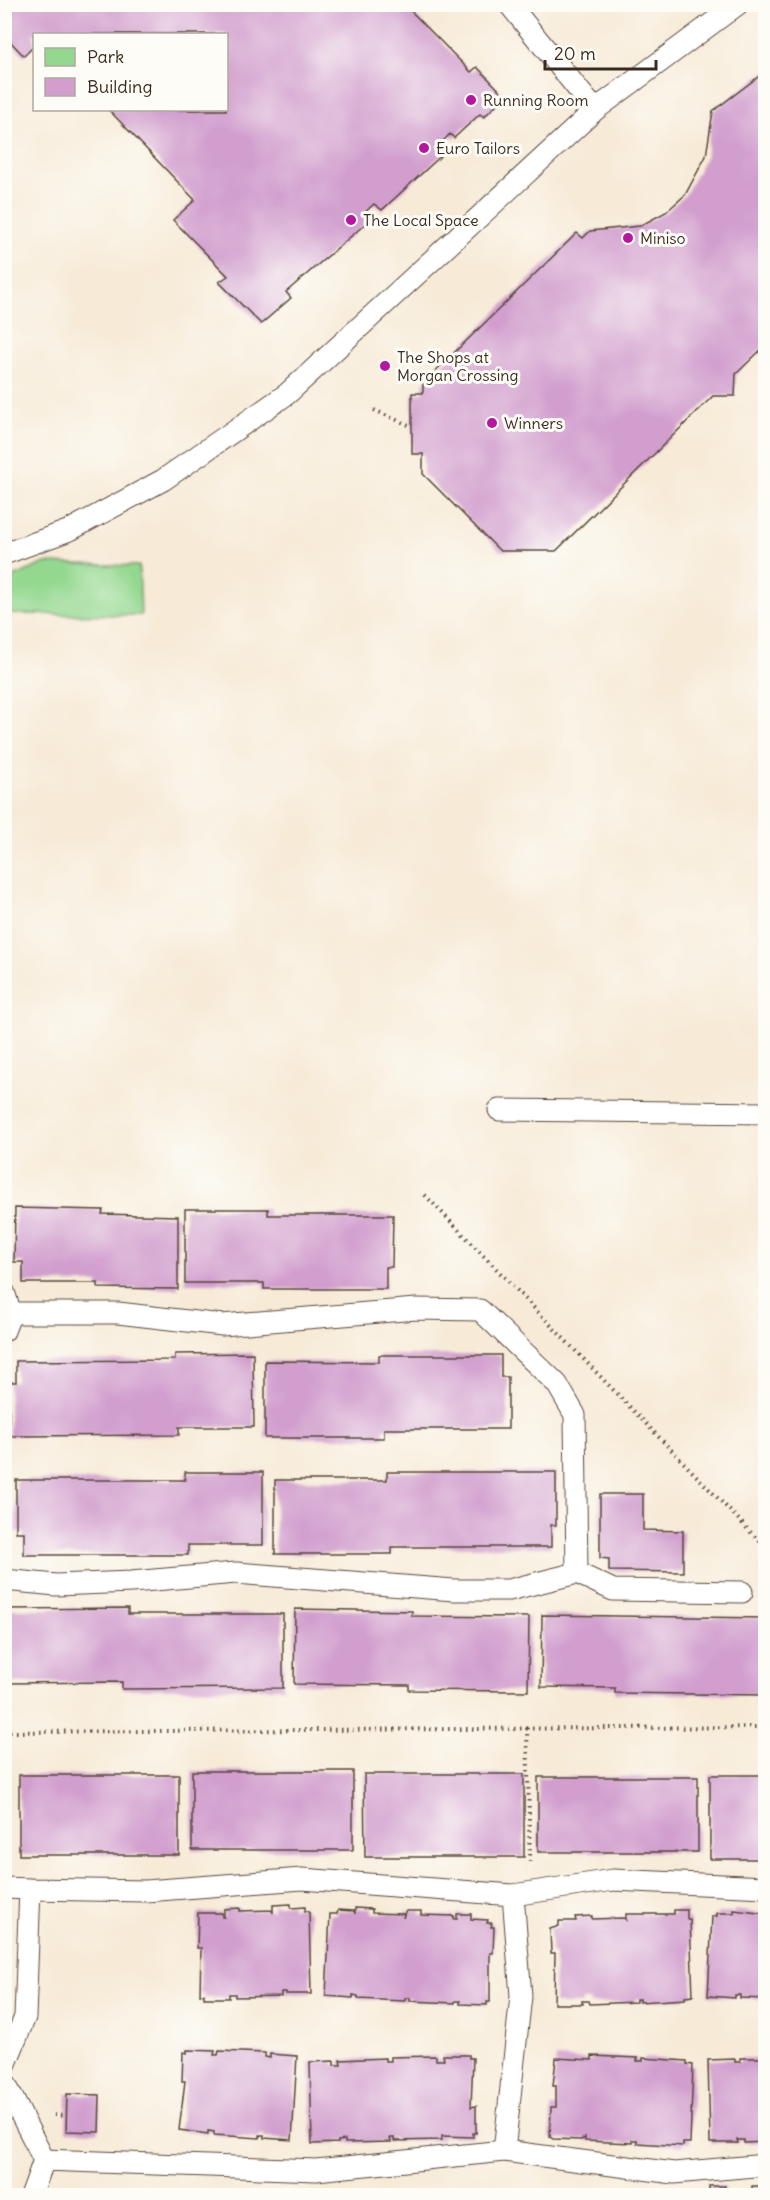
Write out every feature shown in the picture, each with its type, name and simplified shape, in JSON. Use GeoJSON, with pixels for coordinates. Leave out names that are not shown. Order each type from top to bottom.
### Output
{"type":"FeatureCollection","features":[{"type":"Feature","properties":{"kind":"lane"},"geometry":{"type":"LineString","coordinates":[[509,4],[595,110]]}},
{"type":"Feature","properties":{"kind":"lane"},"geometry":{"type":"LineString","coordinates":[[4,554],[70,530],[163,480],[288,394],[595,110],[738,4]]}},
{"type":"Feature","properties":{"kind":"lane"},"geometry":{"type":"LineString","coordinates":[[499,1110],[765,1113]]}},
{"type":"Feature","properties":{"kind":"lane"},"geometry":{"type":"LineString","coordinates":[[4,1292],[8,1322],[118,1313],[222,1325],[416,1309],[480,1310],[557,1384],[575,1415],[577,1573]]}},
{"type":"Feature","properties":{"kind":"lane"},"geometry":{"type":"LineString","coordinates":[[4,1580],[66,1584],[131,1582],[236,1573],[454,1590],[510,1590],[577,1573],[613,1590],[742,1592]]}},
{"type":"Feature","properties":{"kind":"lane"},"geometry":{"type":"LineString","coordinates":[[4,1888],[146,1891],[302,1879],[522,1894],[613,1880],[765,1887]]}},
{"type":"Feature","properties":{"kind":"lane"},"geometry":{"type":"LineString","coordinates":[[4,2068],[25,2017],[30,1889]]}},
{"type":"Feature","properties":{"kind":"lane"},"geometry":{"type":"LineString","coordinates":[[504,2151],[521,1996],[522,1894]]}},
{"type":"Feature","properties":{"kind":"lane"},"geometry":{"type":"LineString","coordinates":[[4,2081],[44,2160],[31,2196]]}},
{"type":"Feature","properties":{"kind":"lane"},"geometry":{"type":"LineString","coordinates":[[44,2160],[316,2170],[504,2151],[674,2173],[765,2165]]}},
{"type":"Feature","properties":{"kind":"path"},"geometry":{"type":"LineString","coordinates":[[374,410],[411,426]]}},
{"type":"Feature","properties":{"kind":"path"},"geometry":{"type":"LineString","coordinates":[[425,1195],[765,1548]]}},
{"type":"Feature","properties":{"kind":"path"},"geometry":{"type":"LineString","coordinates":[[4,1732],[765,1726]]}},
{"type":"Feature","properties":{"kind":"path"},"geometry":{"type":"LineString","coordinates":[[522,1894],[527,1728]]}},
{"type":"Feature","properties":{"kind":"green space"},"geometry":{"type":"Polygon","coordinates":[[[45,563],[139,566],[141,615],[5,614],[5,581],[45,563]]]}},
{"type":"Feature","properties":{"kind":"building"},"geometry":{"type":"Polygon","coordinates":[[[4,4],[404,4],[471,72],[477,67],[505,96],[484,117],[480,114],[454,138],[450,134],[438,146],[444,153],[382,210],[374,204],[364,213],[370,220],[286,292],[291,298],[261,324],[219,282],[228,276],[173,220],[195,200],[110,111],[228,111],[228,33],[33,33],[33,47],[24,56],[4,35],[4,4]]]}},
{"type":"Feature","properties":{"kind":"building"},"geometry":{"type":"Polygon","coordinates":[[[766,71],[766,345],[736,374],[735,396],[713,396],[556,551],[500,551],[423,474],[423,454],[412,454],[412,393],[423,393],[423,383],[577,233],[583,238],[590,231],[640,226],[666,212],[685,195],[706,156],[713,111],[766,71]]]}},
{"type":"Feature","properties":{"kind":"building"},"geometry":{"type":"Polygon","coordinates":[[[15,1208],[103,1210],[102,1214],[178,1216],[178,1289],[98,1288],[98,1283],[23,1283],[23,1262],[14,1262],[15,1208]]]}},
{"type":"Feature","properties":{"kind":"building"},"geometry":{"type":"Polygon","coordinates":[[[185,1209],[268,1209],[268,1215],[393,1215],[392,1267],[386,1267],[386,1289],[264,1289],[264,1283],[185,1283],[185,1209]]]}},
{"type":"Feature","properties":{"kind":"building"},"geometry":{"type":"Polygon","coordinates":[[[253,1353],[254,1427],[179,1427],[179,1435],[9,1436],[9,1382],[16,1382],[16,1361],[175,1360],[175,1354],[253,1353]]]}},
{"type":"Feature","properties":{"kind":"building"},"geometry":{"type":"Polygon","coordinates":[[[379,1355],[501,1355],[501,1377],[508,1377],[508,1429],[384,1429],[384,1438],[265,1438],[265,1361],[379,1362],[379,1355]]]}},
{"type":"Feature","properties":{"kind":"building"},"geometry":{"type":"Polygon","coordinates":[[[185,1472],[263,1472],[263,1545],[188,1545],[188,1555],[24,1555],[24,1532],[16,1532],[16,1480],[185,1480],[185,1472]]]}},
{"type":"Feature","properties":{"kind":"building"},"geometry":{"type":"Polygon","coordinates":[[[387,1472],[556,1472],[556,1525],[551,1525],[551,1547],[392,1547],[392,1554],[275,1554],[275,1480],[387,1480],[387,1472]]]}},
{"type":"Feature","properties":{"kind":"building"},"geometry":{"type":"Polygon","coordinates":[[[600,1494],[643,1494],[643,1530],[683,1531],[683,1572],[609,1571],[609,1559],[600,1558],[600,1494]]]}},
{"type":"Feature","properties":{"kind":"building"},"geometry":{"type":"Polygon","coordinates":[[[128,1608],[128,1614],[283,1614],[283,1688],[122,1689],[122,1682],[4,1683],[6,1609],[128,1608]]]}},
{"type":"Feature","properties":{"kind":"building"},"geometry":{"type":"Polygon","coordinates":[[[295,1609],[412,1611],[412,1616],[529,1617],[528,1691],[409,1690],[409,1685],[294,1684],[295,1609]]]}},
{"type":"Feature","properties":{"kind":"building"},"geometry":{"type":"Polygon","coordinates":[[[542,1615],[766,1618],[766,1695],[615,1693],[615,1688],[541,1687],[542,1615]]]}},
{"type":"Feature","properties":{"kind":"building"},"geometry":{"type":"Polygon","coordinates":[[[192,1771],[353,1771],[353,1850],[192,1850],[192,1771]]]}},
{"type":"Feature","properties":{"kind":"building"},"geometry":{"type":"Polygon","coordinates":[[[4,1772],[7,1772],[7,1807],[4,1807],[4,1772]]]}},
{"type":"Feature","properties":{"kind":"building"},"geometry":{"type":"Polygon","coordinates":[[[364,1774],[524,1774],[524,1857],[365,1857],[364,1774]]]}},
{"type":"Feature","properties":{"kind":"building"},"geometry":{"type":"Polygon","coordinates":[[[19,1775],[179,1775],[179,1855],[19,1855],[19,1775]]]}},
{"type":"Feature","properties":{"kind":"building"},"geometry":{"type":"Polygon","coordinates":[[[710,1775],[766,1775],[766,1859],[710,1859],[710,1775]]]}},
{"type":"Feature","properties":{"kind":"building"},"geometry":{"type":"Polygon","coordinates":[[[538,1777],[698,1777],[698,1852],[538,1852],[538,1777]]]}},
{"type":"Feature","properties":{"kind":"building"},"geometry":{"type":"Polygon","coordinates":[[[291,1904],[291,1908],[305,1907],[305,1911],[309,1911],[311,1994],[281,1992],[281,1996],[235,1997],[235,1994],[229,1994],[229,1998],[204,1998],[204,1994],[200,1995],[201,1948],[197,1948],[198,1913],[222,1913],[224,1917],[224,1909],[240,1908],[240,1911],[272,1910],[273,1913],[273,1905],[291,1904]]]}},
{"type":"Feature","properties":{"kind":"building"},"geometry":{"type":"Polygon","coordinates":[[[355,1908],[372,1909],[372,1913],[404,1914],[403,1918],[406,1911],[421,1911],[421,1915],[454,1916],[454,1919],[457,1919],[457,1914],[471,1914],[471,1919],[488,1920],[487,1923],[492,1923],[491,1927],[494,1927],[493,1953],[490,1953],[490,2002],[487,2002],[487,2005],[460,2004],[460,2001],[455,2001],[455,2003],[410,2001],[410,1998],[405,1998],[405,2001],[358,1999],[358,1996],[353,1995],[353,1998],[326,1996],[330,1914],[337,1914],[338,1910],[354,1911],[355,1914],[355,1908]]]}},
{"type":"Feature","properties":{"kind":"building"},"geometry":{"type":"Polygon","coordinates":[[[674,1910],[687,1910],[687,1919],[690,1919],[693,1996],[685,1997],[685,1999],[640,2002],[640,1999],[636,1999],[636,2002],[590,2004],[589,2001],[582,2001],[583,2004],[554,2004],[555,1953],[551,1953],[550,1929],[559,1926],[559,1921],[576,1921],[575,1917],[592,1916],[592,1919],[624,1918],[626,1920],[626,1914],[674,1914],[674,1910]]]}},
{"type":"Feature","properties":{"kind":"building"},"geometry":{"type":"Polygon","coordinates":[[[734,1910],[766,1914],[766,1999],[740,1998],[740,1995],[735,1995],[735,1998],[708,1996],[712,1916],[717,1916],[717,1913],[734,1913],[734,1910]]]}},
{"type":"Feature","properties":{"kind":"building"},"geometry":{"type":"Polygon","coordinates":[[[187,2050],[215,2051],[214,2055],[218,2055],[219,2051],[265,2053],[265,2057],[270,2058],[270,2054],[297,2056],[292,2140],[264,2138],[264,2135],[260,2135],[260,2138],[214,2135],[214,2132],[208,2131],[208,2134],[179,2130],[185,2081],[182,2081],[183,2052],[187,2053],[187,2050]]]}},
{"type":"Feature","properties":{"kind":"building"},"geometry":{"type":"Polygon","coordinates":[[[443,2055],[469,2055],[469,2058],[473,2058],[471,2107],[476,2106],[476,2133],[473,2133],[473,2137],[442,2136],[442,2140],[394,2141],[394,2138],[390,2138],[391,2142],[345,2143],[345,2140],[338,2141],[338,2143],[312,2144],[310,2062],[334,2061],[334,2065],[341,2065],[340,2060],[385,2058],[385,2061],[391,2061],[391,2057],[436,2056],[436,2060],[444,2060],[443,2055]]]}},
{"type":"Feature","properties":{"kind":"building"},"geometry":{"type":"Polygon","coordinates":[[[592,2056],[638,2058],[637,2061],[643,2061],[643,2058],[687,2061],[687,2064],[693,2065],[690,2143],[683,2143],[683,2146],[637,2143],[637,2140],[632,2140],[632,2143],[550,2137],[551,2107],[556,2107],[556,2086],[553,2086],[556,2058],[592,2060],[592,2056]]]}},
{"type":"Feature","properties":{"kind":"building"},"geometry":{"type":"Polygon","coordinates":[[[740,2058],[766,2058],[766,2142],[744,2143],[744,2140],[737,2140],[738,2143],[710,2143],[708,2060],[735,2059],[735,2062],[740,2062],[740,2058]]]}},
{"type":"Feature","properties":{"kind":"building"},"geometry":{"type":"Polygon","coordinates":[[[67,2094],[100,2095],[99,2132],[66,2131],[67,2094]]]}},
{"type":"Feature","properties":{"kind":"building"},"geometry":{"type":"Polygon","coordinates":[[[709,2186],[725,2186],[725,2193],[752,2193],[752,2186],[766,2186],[766,2196],[709,2196],[709,2186]]]}},
{"type":"Feature","properties":{"kind":"place","name":"Running Room"},"geometry":{"type":"Point","coordinates":[471,100]}},
{"type":"Feature","properties":{"kind":"place","name":"Euro Tailors"},"geometry":{"type":"Point","coordinates":[424,148]}},
{"type":"Feature","properties":{"kind":"place","name":"The Local Space"},"geometry":{"type":"Point","coordinates":[351,220]}},
{"type":"Feature","properties":{"kind":"place","name":"Miniso"},"geometry":{"type":"Point","coordinates":[628,238]}},
{"type":"Feature","properties":{"kind":"place","name":"The Shops at Morgan Crossing"},"geometry":{"type":"Point","coordinates":[385,366]}},
{"type":"Feature","properties":{"kind":"place","name":"Winners"},"geometry":{"type":"Point","coordinates":[492,423]}}]}
